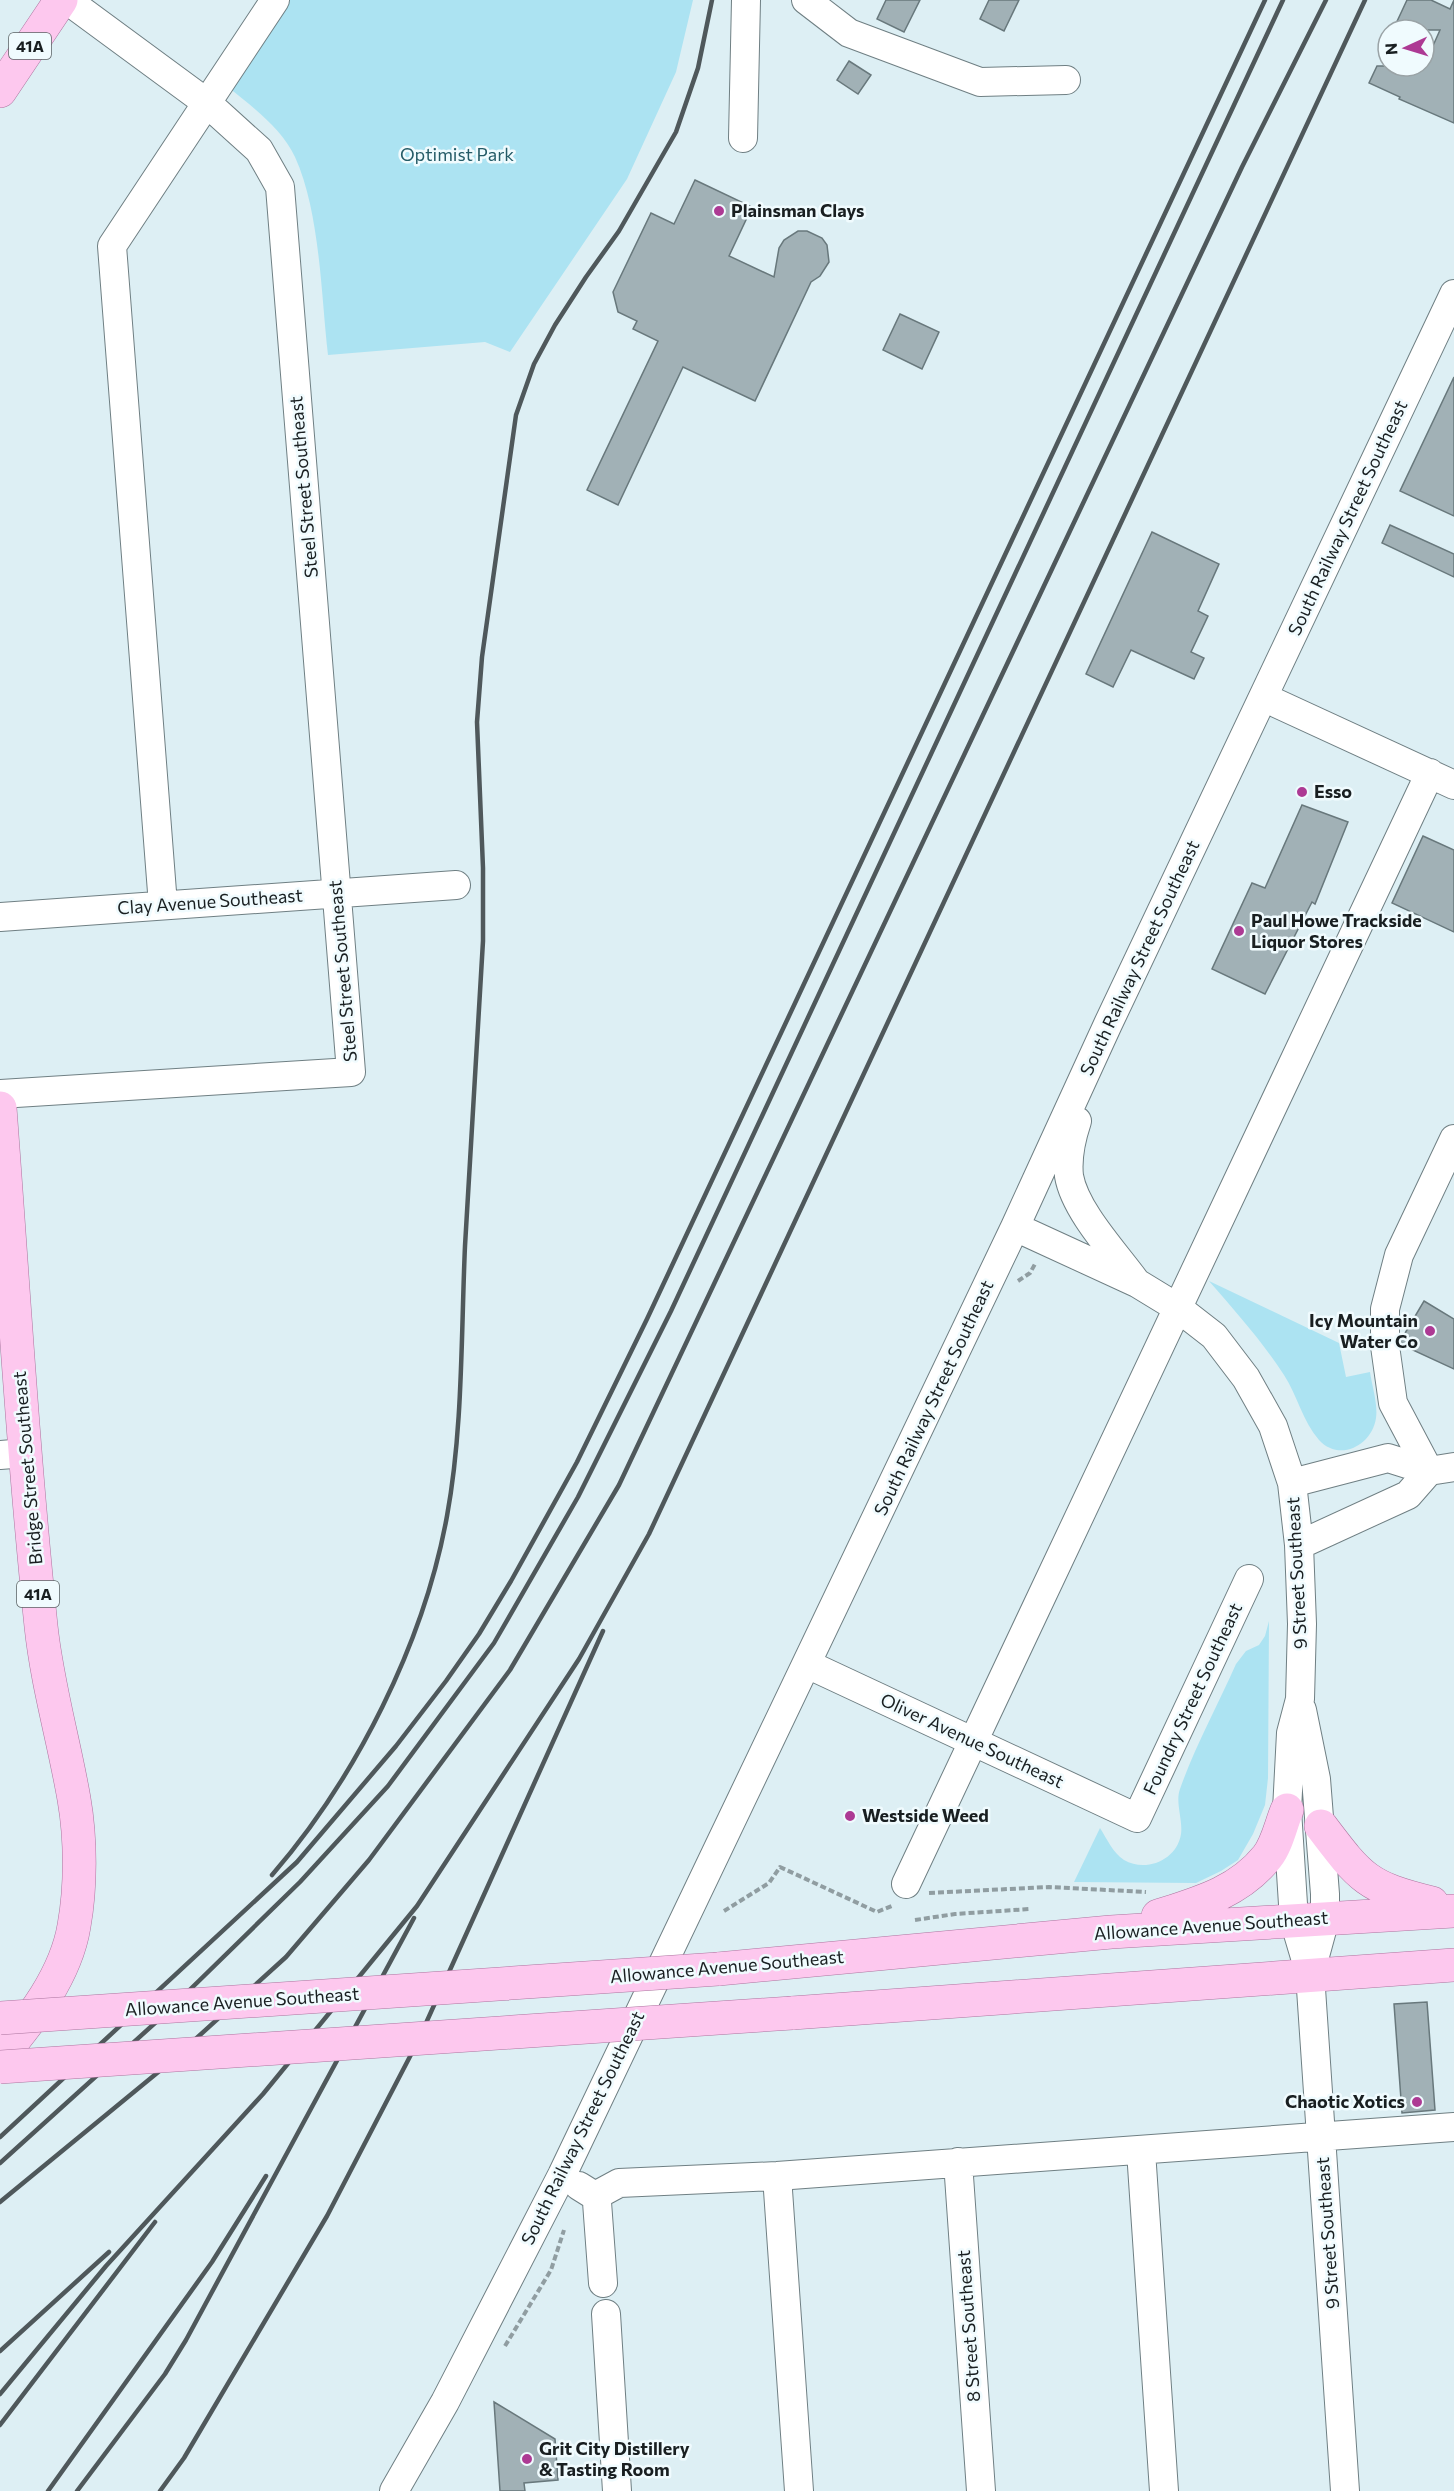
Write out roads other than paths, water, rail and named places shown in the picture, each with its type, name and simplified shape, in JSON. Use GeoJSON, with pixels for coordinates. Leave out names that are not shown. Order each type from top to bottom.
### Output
{"type":"FeatureCollection","features":[{"type":"Feature","properties":{"kind":"main road","name":"41A"},"geometry":{"type":"LineString","coordinates":[[0,91],[61,0]]}},
{"type":"Feature","properties":{"kind":"main road","name":"Bridge Street Southeast"},"geometry":{"type":"LineString","coordinates":[[0,1108],[13,1454],[41,1629],[75,1802],[78,1854],[74,1928],[63,1963],[42,2001],[0,2057]]}},
{"type":"Feature","properties":{"kind":"main road"},"geometry":{"type":"LineString","coordinates":[[1112,1932],[1217,1897],[1233,1888],[1268,1856],[1287,1810]]}},
{"type":"Feature","properties":{"kind":"main road"},"geometry":{"type":"LineString","coordinates":[[1321,1826],[1351,1866],[1375,1886],[1397,1895],[1454,1910]]}},
{"type":"Feature","properties":{"kind":"main road","name":"Allowance Avenue Southeast"},"geometry":{"type":"LineString","coordinates":[[0,2018],[718,1970],[1112,1932],[1454,1910]]}},
{"type":"Feature","properties":{"kind":"main road"},"geometry":{"type":"LineString","coordinates":[[0,2067],[1454,1965]]}},
{"type":"Feature","properties":{"kind":"street","name":"Steel Street Southeast"},"geometry":{"type":"LineString","coordinates":[[0,1094],[351,1072],[280,187],[259,150],[207,104],[67,0]]}},
{"type":"Feature","properties":{"kind":"street"},"geometry":{"type":"LineString","coordinates":[[163,905],[112,246],[275,0]]}},
{"type":"Feature","properties":{"kind":"street"},"geometry":{"type":"LineString","coordinates":[[743,138],[746,0]]}},
{"type":"Feature","properties":{"kind":"street"},"geometry":{"type":"LineString","coordinates":[[806,0],[849,33],[980,82],[1066,80]]}},
{"type":"Feature","properties":{"kind":"street","name":"South Railway Street Southeast"},"geometry":{"type":"LineString","coordinates":[[394,2491],[445,2402],[562,2175],[1015,1227],[1108,1024],[1454,294]]}},
{"type":"Feature","properties":{"kind":"street"},"geometry":{"type":"LineString","coordinates":[[910,1893],[974,1742],[1178,1308],[1442,779],[1263,697]]}},
{"type":"Feature","properties":{"kind":"street","name":"Clay Avenue Southeast"},"geometry":{"type":"LineString","coordinates":[[0,916],[456,885]]}},
{"type":"Feature","properties":{"kind":"street"},"geometry":{"type":"LineString","coordinates":[[1108,1024],[1070,1141],[1069,1177],[1079,1203],[1137,1283]]}},
{"type":"Feature","properties":{"kind":"street"},"geometry":{"type":"LineString","coordinates":[[1442,1469],[1393,1403],[1386,1356],[1385,1309],[1399,1255],[1454,1139]]}},
{"type":"Feature","properties":{"kind":"street","name":"9 Street Southeast"},"geometry":{"type":"LineString","coordinates":[[1015,1227],[1137,1283],[1178,1308],[1214,1336],[1246,1378],[1273,1426],[1292,1483],[1299,1545],[1302,1624],[1300,1699],[1316,1779],[1321,1826],[1309,1919],[1310,1974],[1346,2491]]}},
{"type":"Feature","properties":{"kind":"street"},"geometry":{"type":"LineString","coordinates":[[1292,1483],[1388,1458],[1442,1469]]}},
{"type":"Feature","properties":{"kind":"street"},"geometry":{"type":"LineString","coordinates":[[1299,1545],[1408,1494],[1442,1469]]}},
{"type":"Feature","properties":{"kind":"street","name":"Foundry Street Southeast"},"geometry":{"type":"LineString","coordinates":[[1137,1818],[1249,1579]]}},
{"type":"Feature","properties":{"kind":"street","name":"Oliver Avenue Southeast"},"geometry":{"type":"LineString","coordinates":[[807,1664],[1137,1818]]}},
{"type":"Feature","properties":{"kind":"street","name":"9 Street Southeast"},"geometry":{"type":"LineString","coordinates":[[1300,1699],[1291,1733],[1287,1810],[1309,1919]]}},
{"type":"Feature","properties":{"kind":"street"},"geometry":{"type":"LineString","coordinates":[[595,2196],[619,2183],[777,2176],[1454,2127]]}},
{"type":"Feature","properties":{"kind":"street"},"geometry":{"type":"LineString","coordinates":[[1141,2151],[1164,2491]]}},
{"type":"Feature","properties":{"kind":"street","name":"8 Street Southeast"},"geometry":{"type":"LineString","coordinates":[[958,2162],[981,2491]]}},
{"type":"Feature","properties":{"kind":"street"},"geometry":{"type":"LineString","coordinates":[[562,2175],[595,2196]]}},
{"type":"Feature","properties":{"kind":"street"},"geometry":{"type":"LineString","coordinates":[[777,2176],[799,2491]]}},
{"type":"Feature","properties":{"kind":"street"},"geometry":{"type":"LineString","coordinates":[[595,2196],[603,2283]]}},
{"type":"Feature","properties":{"kind":"street"},"geometry":{"type":"LineString","coordinates":[[606,2314],[617,2491]]}},
{"type":"Feature","properties":{"kind":"railway"},"geometry":{"type":"LineString","coordinates":[[272,1875],[332,1796],[382,1707],[404,1660],[422,1612],[447,1516],[459,1416],[465,1246],[483,941],[483,868],[477,722],[482,657],[516,415],[534,364],[555,325],[619,231],[676,132],[698,68],[712,0]]}},
{"type":"Feature","properties":{"kind":"railway"},"geometry":{"type":"LineString","coordinates":[[0,2137],[297,1862],[396,1746],[446,1681],[479,1634],[511,1581],[577,1462],[647,1319],[1265,0]]}},
{"type":"Feature","properties":{"kind":"railway"},"geometry":{"type":"LineString","coordinates":[[0,2163],[165,2014],[300,1882],[388,1786],[494,1643],[578,1497],[671,1311],[1283,0]]}},
{"type":"Feature","properties":{"kind":"railway"},"geometry":{"type":"LineString","coordinates":[[0,2202],[168,2064],[286,1957],[369,1860],[510,1670],[619,1485],[1242,167],[1326,0]]}},
{"type":"Feature","properties":{"kind":"railway"},"geometry":{"type":"LineString","coordinates":[[0,2394],[106,2266],[263,2094],[417,1906],[579,1659],[649,1534],[1365,0]]}},
{"type":"Feature","properties":{"kind":"railway"},"geometry":{"type":"LineString","coordinates":[[160,2491],[184,2458],[327,2216],[417,2043],[603,1631]]}},
{"type":"Feature","properties":{"kind":"railway"},"geometry":{"type":"LineString","coordinates":[[77,2491],[165,2374],[186,2340],[414,1918]]}},
{"type":"Feature","properties":{"kind":"railway"},"geometry":{"type":"LineString","coordinates":[[48,2491],[212,2262],[266,2176]]}},
{"type":"Feature","properties":{"kind":"railway"},"geometry":{"type":"LineString","coordinates":[[0,2425],[155,2222]]}},
{"type":"Feature","properties":{"kind":"railway"},"geometry":{"type":"LineString","coordinates":[[0,2351],[109,2252]]}},
{"type":"Feature","properties":{"kind":"place","name":"Plainsman Clays"},"geometry":{"type":"Point","coordinates":[719,211]}},
{"type":"Feature","properties":{"kind":"place","name":"Esso"},"geometry":{"type":"Point","coordinates":[1302,792]}},
{"type":"Feature","properties":{"kind":"place","name":"Paul Howe Trackside Liquor Stores"},"geometry":{"type":"Point","coordinates":[1239,931]}},
{"type":"Feature","properties":{"kind":"place","name":"Icy Mountain Water Co"},"geometry":{"type":"Point","coordinates":[1430,1331]}},
{"type":"Feature","properties":{"kind":"place","name":"Westside Weed"},"geometry":{"type":"Point","coordinates":[850,1816]}},
{"type":"Feature","properties":{"kind":"place","name":"Chaotic Xotics"},"geometry":{"type":"Point","coordinates":[1417,2102]}},
{"type":"Feature","properties":{"kind":"place","name":"Grit City Distillery & Tasting Room"},"geometry":{"type":"Point","coordinates":[527,2459]}},
{"type":"Feature","properties":{"kind":"park label","name":"Optimist Park"},"geometry":{"type":"Point","coordinates":[457,155]}}]}
